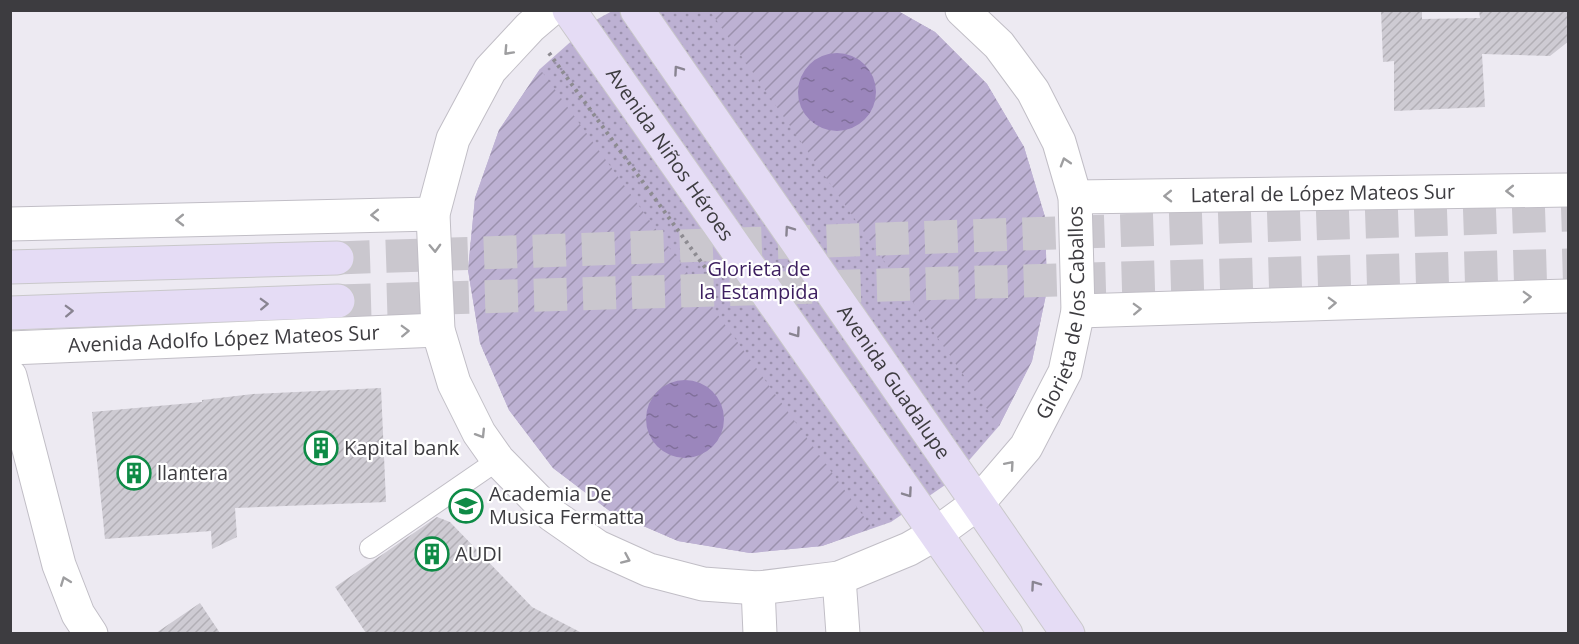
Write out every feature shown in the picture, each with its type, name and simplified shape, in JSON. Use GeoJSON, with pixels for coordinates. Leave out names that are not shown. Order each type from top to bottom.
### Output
{"type":"FeatureCollection","features":[{"type":"Feature","properties":{"kind":"main road"},"geometry":{"type":"LineString","coordinates":[[550,10],[530,27],[490,70],[453,139],[433,214],[438,330],[454,383],[479,433],[498,460],[552,515],[598,547],[649,570],[703,584],[758,588],[839,578],[909,549],[937,533],[1006,633]]}},
{"type":"Feature","properties":{"kind":"main road","name":"Avenida Niños Héroes"},"geometry":{"type":"LineString","coordinates":[[569,10],[937,533]]}},
{"type":"Feature","properties":{"kind":"main road","name":"Avenida Guadalupe"},"geometry":{"type":"LineString","coordinates":[[637,10],[1068,633]]}},
{"type":"Feature","properties":{"kind":"main road","name":"Glorieta de los Caballos"},"geometry":{"type":"LineString","coordinates":[[937,533],[978,502],[1026,447],[1065,372],[1078,311],[1075,197],[1059,142],[1033,91],[999,45],[962,10]]}},
{"type":"Feature","properties":{"kind":"main road","name":"Lateral de López Mateos Sur"},"geometry":{"type":"LineString","coordinates":[[1075,197],[1569,190]]}},
{"type":"Feature","properties":{"kind":"main road"},"geometry":{"type":"LineString","coordinates":[[10,224],[433,214]]}},
{"type":"Feature","properties":{"kind":"main road"},"geometry":{"type":"LineString","coordinates":[[10,267],[337,258]]}},
{"type":"Feature","properties":{"kind":"main road"},"geometry":{"type":"LineString","coordinates":[[1078,311],[1569,296]]}},
{"type":"Feature","properties":{"kind":"main road","name":"Avenida Adolfo López Mateos Sur"},"geometry":{"type":"LineString","coordinates":[[10,313],[338,301]]}},
{"type":"Feature","properties":{"kind":"main road","name":"Avenida Adolfo López Mateos Sur"},"geometry":{"type":"LineString","coordinates":[[10,348],[438,330]]}},
{"type":"Feature","properties":{"kind":"main road"},"geometry":{"type":"LineString","coordinates":[[10,376],[59,565],[78,614],[91,633]]}},
{"type":"Feature","properties":{"kind":"main road"},"geometry":{"type":"LineString","coordinates":[[839,578],[843,633]]}},
{"type":"Feature","properties":{"kind":"main road"},"geometry":{"type":"LineString","coordinates":[[758,588],[760,633]]}},
{"type":"Feature","properties":{"kind":"lane"},"geometry":{"type":"LineString","coordinates":[[370,548],[498,460]]}},
{"type":"Feature","properties":{"kind":"green space","name":"Glorieta de la Estampida"},"geometry":{"type":"Polygon","coordinates":[[[614,10],[898,11],[935,32],[987,84],[1024,147],[1045,217],[1047,290],[1032,361],[999,426],[951,481],[891,522],[822,546],[750,553],[678,541],[611,512],[553,468],[509,410],[480,343],[468,270],[475,198],[499,130],[540,69],[594,21],[614,10]]]}},
{"type":"Feature","properties":{"kind":"green space"},"geometry":{"type":"Polygon","coordinates":[[[710,11],[898,11],[935,32],[987,84],[1024,147],[1045,217],[1047,290],[1032,361],[999,426],[710,11]]]}},
{"type":"Feature","properties":{"kind":"green space"},"geometry":{"type":"Polygon","coordinates":[[[540,69],[872,528],[822,546],[750,553],[678,541],[611,512],[553,468],[509,410],[480,343],[468,270],[475,198],[499,130],[540,69]]]}},
{"type":"Feature","properties":{"kind":"water"},"geometry":{"type":"Polygon","coordinates":[[[837,53],[852,56],[865,64],[873,77],[876,92],[873,107],[865,120],[852,128],[837,131],[822,128],[809,120],[801,107],[798,92],[801,77],[809,64],[822,56],[837,53]]]}},
{"type":"Feature","properties":{"kind":"water"},"geometry":{"type":"Polygon","coordinates":[[[685,380],[700,383],[713,391],[721,404],[724,419],[721,434],[713,447],[700,455],[685,458],[670,455],[657,447],[649,434],[646,419],[649,404],[657,391],[670,383],[685,380]]]}},
{"type":"Feature","properties":{"kind":"building"},"geometry":{"type":"Polygon","coordinates":[[[1381,10],[1422,10],[1422,19],[1480,18],[1479,10],[1569,10],[1569,41],[1550,56],[1482,54],[1485,107],[1394,111],[1394,61],[1383,62],[1381,10]]]}},
{"type":"Feature","properties":{"kind":"building"},"geometry":{"type":"Polygon","coordinates":[[[381,388],[386,502],[235,508],[237,537],[212,549],[211,531],[105,539],[92,412],[202,402],[202,400],[253,394],[381,388]]]}},
{"type":"Feature","properties":{"kind":"building","name":"AUDI"},"geometry":{"type":"Polygon","coordinates":[[[437,517],[450,522],[532,607],[582,633],[366,633],[335,587],[437,517]]]}},
{"type":"Feature","properties":{"kind":"building"},"geometry":{"type":"Polygon","coordinates":[[[200,603],[220,633],[156,633],[200,603]]]}},
{"type":"Feature","properties":{"kind":"tunnel"},"geometry":{"type":"LineString","coordinates":[[337,258],[1568,215]]}},
{"type":"Feature","properties":{"kind":"tunnel"},"geometry":{"type":"LineString","coordinates":[[338,301],[1568,265]]}},
{"type":"Feature","properties":{"kind":"place","name":"Kapital bank"},"geometry":{"type":"Point","coordinates":[321,448]}},
{"type":"Feature","properties":{"kind":"place","name":"llantera"},"geometry":{"type":"Point","coordinates":[134,473]}},
{"type":"Feature","properties":{"kind":"place","name":"Academia De Musica Fermatta"},"geometry":{"type":"Point","coordinates":[466,506]}},
{"type":"Feature","properties":{"kind":"place","name":"AUDI"},"geometry":{"type":"Point","coordinates":[432,554]}}]}
